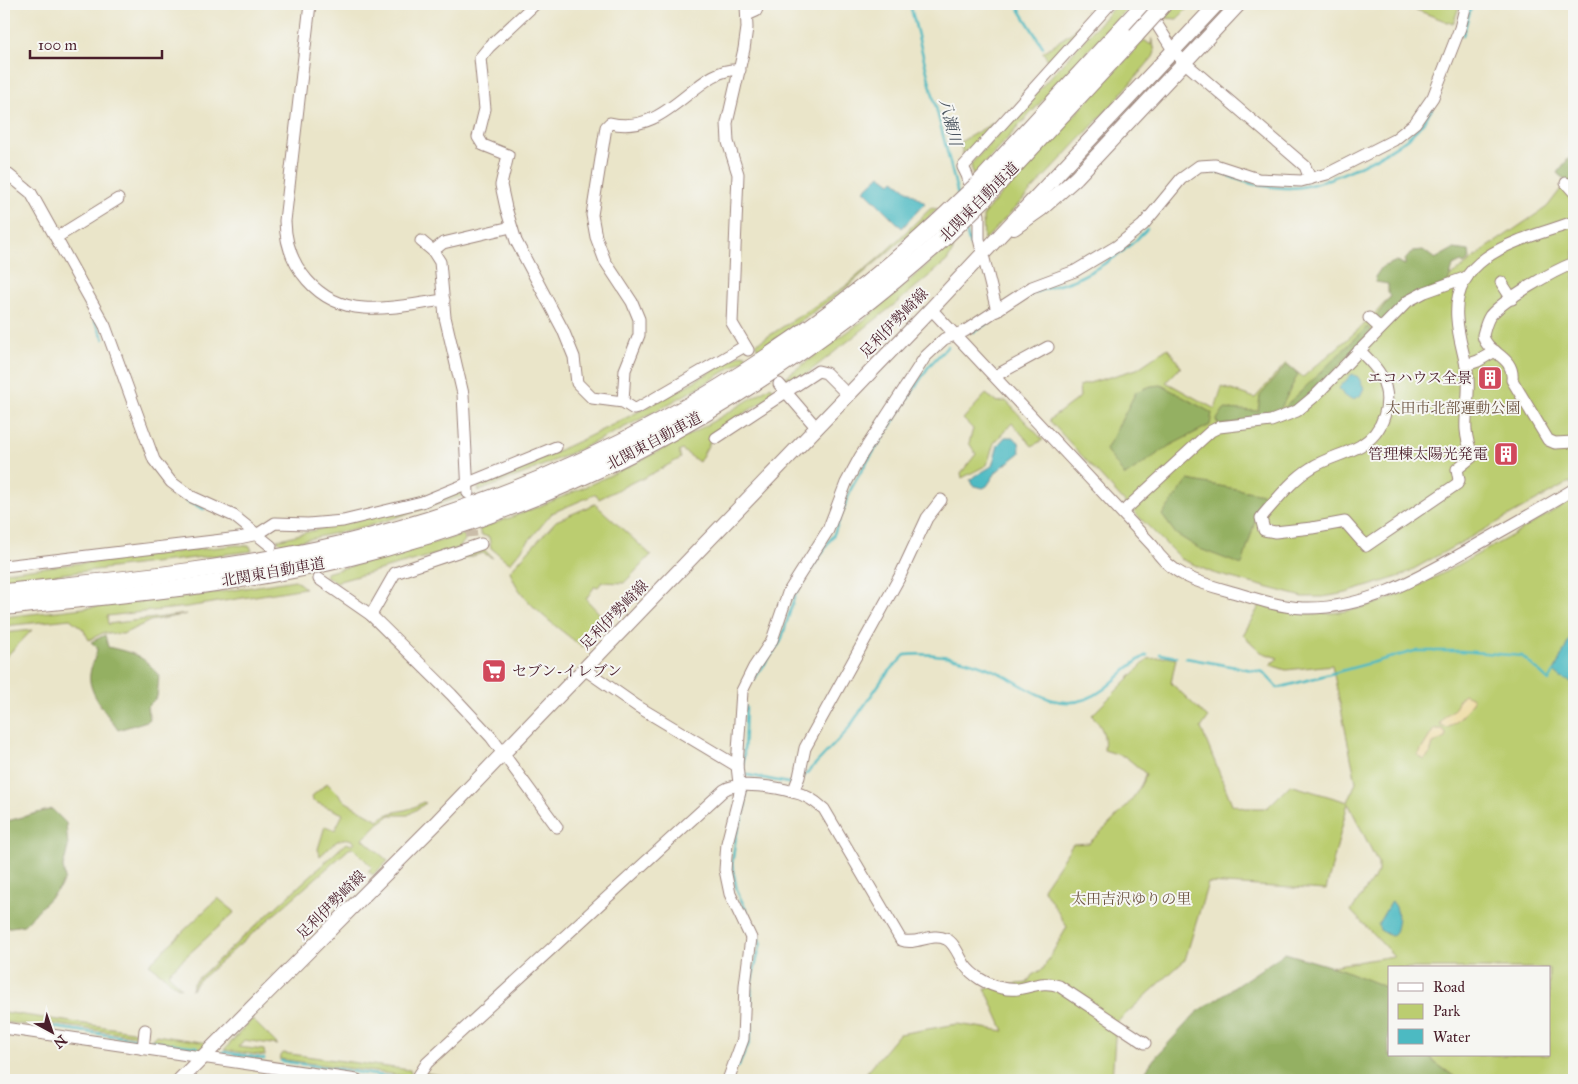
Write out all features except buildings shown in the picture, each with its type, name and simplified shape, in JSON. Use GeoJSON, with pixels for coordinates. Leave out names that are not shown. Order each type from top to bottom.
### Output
{"type":"FeatureCollection","features":[{"type":"Feature","properties":{"kind":"highway","name":"北関東自動車道"},"geometry":{"type":"LineString","coordinates":[[4,607],[203,585],[305,567],[415,540],[523,503],[612,464],[738,395],[848,319],[943,228],[978,184],[1144,4]]}},
{"type":"Feature","properties":{"kind":"highway","name":"北関東自動車道"},"geometry":{"type":"LineString","coordinates":[[4,592],[200,570],[290,554],[393,530],[516,489],[637,435],[752,368],[984,199],[1164,4]]}},
{"type":"Feature","properties":{"kind":"main road","name":"足利伊勢崎線"},"geometry":{"type":"LineString","coordinates":[[180,1080],[437,822],[502,752],[931,309],[1217,4]]}},
{"type":"Feature","properties":{"kind":"main road","name":"足利伊勢崎線"},"geometry":{"type":"LineString","coordinates":[[982,253],[998,238],[1060,194],[1239,4]]}},
{"type":"Feature","properties":{"kind":"street"},"geometry":{"type":"LineString","coordinates":[[310,4],[285,221],[291,256],[313,287],[339,303],[372,308],[444,300]]}},
{"type":"Feature","properties":{"kind":"street"},"geometry":{"type":"LineString","coordinates":[[535,4],[489,47],[479,62],[485,109],[478,141],[487,147],[508,154],[502,185],[511,226],[536,282],[563,330],[574,357],[576,378],[581,388],[592,398],[623,402],[634,409],[746,348],[732,323],[738,174],[728,142],[726,123],[740,70],[748,28],[747,9],[756,11],[759,4]]}},
{"type":"Feature","properties":{"kind":"street"},"geometry":{"type":"LineString","coordinates":[[997,311],[982,253],[979,215],[963,167],[1110,4]]}},
{"type":"Feature","properties":{"kind":"street"},"geometry":{"type":"LineString","coordinates":[[1144,4],[1173,50],[1184,62],[1305,166],[1310,179]]}},
{"type":"Feature","properties":{"kind":"street"},"geometry":{"type":"LineString","coordinates":[[728,1080],[743,1040],[746,978],[752,946],[751,938],[730,894],[725,870],[726,844],[739,799],[737,766],[742,691],[754,667],[772,640],[788,593],[828,530],[846,483],[860,457],[925,357],[944,339],[954,333],[965,331],[1032,287],[1075,271],[1117,246],[1143,225],[1181,179],[1199,166],[1215,165],[1247,177],[1271,181],[1310,179],[1327,174],[1386,145],[1415,123],[1437,88],[1460,28],[1466,4]]}},
{"type":"Feature","properties":{"kind":"street"},"geometry":{"type":"LineString","coordinates":[[623,402],[625,370],[640,327],[632,302],[605,261],[593,224],[592,214],[606,127],[610,123],[630,126],[638,124],[673,107],[705,81],[727,72],[740,70]]}},
{"type":"Feature","properties":{"kind":"street"},"geometry":{"type":"LineString","coordinates":[[4,171],[31,193],[105,326],[154,460],[161,471],[171,482],[190,496],[234,516],[271,546]]}},
{"type":"Feature","properties":{"kind":"street"},"geometry":{"type":"LineString","coordinates":[[1566,183],[1574,192]]}},
{"type":"Feature","properties":{"kind":"street"},"geometry":{"type":"LineString","coordinates":[[57,237],[118,199]]}},
{"type":"Feature","properties":{"kind":"street"},"geometry":{"type":"LineString","coordinates":[[1359,350],[1376,368],[1386,388],[1386,410],[1383,421],[1371,438],[1361,446],[1318,464],[1298,478],[1261,518],[1264,530],[1275,532],[1345,522],[1366,546],[1457,484],[1459,480],[1457,469],[1473,456],[1466,441],[1464,426],[1468,402],[1466,365],[1457,309],[1462,287],[1467,277],[1482,259],[1498,249],[1574,222]]}},
{"type":"Feature","properties":{"kind":"street"},"geometry":{"type":"LineString","coordinates":[[433,251],[443,242],[511,226]]}},
{"type":"Feature","properties":{"kind":"street"},"geometry":{"type":"LineString","coordinates":[[421,241],[433,251],[440,262],[448,335],[463,394],[468,489]]}},
{"type":"Feature","properties":{"kind":"street"},"geometry":{"type":"LineString","coordinates":[[1574,263],[1559,270],[1498,309],[1487,322],[1484,339],[1506,360],[1513,375],[1512,380],[1548,440],[1555,443],[1574,442]]}},
{"type":"Feature","properties":{"kind":"street"},"geometry":{"type":"LineString","coordinates":[[1127,508],[1211,431],[1219,427],[1272,421],[1297,411],[1402,306],[1416,296],[1467,277]]}},
{"type":"Feature","properties":{"kind":"street"},"geometry":{"type":"LineString","coordinates":[[1502,282],[1512,299]]}},
{"type":"Feature","properties":{"kind":"street"},"geometry":{"type":"LineString","coordinates":[[931,309],[1153,546],[1160,560],[1209,586],[1279,605],[1303,608],[1326,607],[1385,593],[1417,579],[1574,489]]}},
{"type":"Feature","properties":{"kind":"street"},"geometry":{"type":"LineString","coordinates":[[1370,318],[1380,328]]}},
{"type":"Feature","properties":{"kind":"street"},"geometry":{"type":"LineString","coordinates":[[994,376],[1048,347]]}},
{"type":"Feature","properties":{"kind":"street"},"geometry":{"type":"LineString","coordinates":[[1466,365],[1478,361],[1495,350]]}},
{"type":"Feature","properties":{"kind":"street"},"geometry":{"type":"LineString","coordinates":[[716,438],[783,389],[821,371],[848,394]]}},
{"type":"Feature","properties":{"kind":"street"},"geometry":{"type":"LineString","coordinates":[[783,389],[816,427]]}},
{"type":"Feature","properties":{"kind":"street"},"geometry":{"type":"LineString","coordinates":[[4,566],[258,534],[275,523],[330,523],[377,514],[468,489],[556,447]]}},
{"type":"Feature","properties":{"kind":"street"},"geometry":{"type":"LineString","coordinates":[[793,792],[799,777],[805,748],[899,578],[927,518],[942,500]]}},
{"type":"Feature","properties":{"kind":"street"},"geometry":{"type":"LineString","coordinates":[[371,615],[395,573],[475,543]]}},
{"type":"Feature","properties":{"kind":"street"},"geometry":{"type":"LineString","coordinates":[[319,579],[371,615],[451,694],[491,737],[557,827]]}},
{"type":"Feature","properties":{"kind":"street"},"geometry":{"type":"LineString","coordinates":[[584,669],[637,706],[737,766]]}},
{"type":"Feature","properties":{"kind":"street"},"geometry":{"type":"LineString","coordinates":[[416,1080],[427,1063],[724,790],[730,786],[739,785],[793,792],[816,802],[824,808],[901,940],[909,943],[936,936],[949,940],[968,969],[996,986],[1012,989],[1044,982],[1059,986],[1145,1043]]}},
{"type":"Feature","properties":{"kind":"street"},"geometry":{"type":"LineString","coordinates":[[4,1028],[357,1080]]}},
{"type":"Feature","properties":{"kind":"street"},"geometry":{"type":"LineString","coordinates":[[143,1049],[145,1030]]}},
{"type":"Feature","properties":{"kind":"green space"},"geometry":{"type":"Polygon","coordinates":[[[1098,4],[1101,4],[1049,62],[1043,52],[1074,31],[1098,4]]]}},
{"type":"Feature","properties":{"kind":"green space"},"geometry":{"type":"Polygon","coordinates":[[[1117,4],[1131,4],[973,176],[971,164],[1117,4]]]}},
{"type":"Feature","properties":{"kind":"green space"},"geometry":{"type":"Polygon","coordinates":[[[1178,4],[1192,4],[1177,19],[1166,18],[1164,15],[1178,4]]]}},
{"type":"Feature","properties":{"kind":"green space"},"geometry":{"type":"Polygon","coordinates":[[[1401,4],[1460,4],[1453,24],[1401,4]]]}},
{"type":"Feature","properties":{"kind":"green space"},"geometry":{"type":"Polygon","coordinates":[[[1152,38],[1155,52],[1153,57],[1110,107],[984,241],[983,217],[986,211],[1144,40],[1151,45],[1152,38]]]}},
{"type":"Feature","properties":{"kind":"green space"},"geometry":{"type":"Polygon","coordinates":[[[995,122],[963,154],[960,142],[995,122]]]}},
{"type":"Feature","properties":{"kind":"green space","name":"太田市北部運動公園"},"geometry":{"type":"Polygon","coordinates":[[[1574,152],[1574,489],[1570,482],[1401,576],[1346,593],[1323,597],[1303,597],[1213,573],[1181,559],[1129,507],[1049,420],[1080,397],[1079,386],[1137,369],[1168,348],[1181,367],[1166,382],[1215,409],[1222,387],[1255,398],[1286,363],[1303,377],[1366,323],[1392,295],[1450,277],[1488,247],[1547,207],[1567,181],[1557,173],[1574,152]]]}},
{"type":"Feature","properties":{"kind":"green space"},"geometry":{"type":"Polygon","coordinates":[[[1574,152],[1574,187],[1557,173],[1574,152]]]}},
{"type":"Feature","properties":{"kind":"green space"},"geometry":{"type":"Polygon","coordinates":[[[931,208],[938,209],[840,293],[758,351],[756,344],[843,288],[881,256],[931,208]]]}},
{"type":"Feature","properties":{"kind":"green space"},"geometry":{"type":"Polygon","coordinates":[[[952,243],[953,251],[947,261],[795,383],[786,383],[784,378],[868,317],[952,243]]]}},
{"type":"Feature","properties":{"kind":"green space"},"geometry":{"type":"Polygon","coordinates":[[[1453,249],[1469,251],[1470,259],[1464,264],[1461,262],[1453,266],[1448,283],[1420,293],[1380,327],[1373,321],[1391,296],[1388,293],[1388,284],[1376,282],[1375,277],[1382,267],[1397,261],[1405,265],[1405,260],[1413,251],[1423,250],[1435,259],[1453,249]]]}},
{"type":"Feature","properties":{"kind":"green space"},"geometry":{"type":"Polygon","coordinates":[[[1367,327],[1372,330],[1310,396],[1284,413],[1285,407],[1367,327]]]}},
{"type":"Feature","properties":{"kind":"green space"},"geometry":{"type":"Polygon","coordinates":[[[741,354],[746,355],[747,358],[650,414],[583,448],[479,491],[478,488],[483,483],[550,455],[615,424],[741,354]]]}},
{"type":"Feature","properties":{"kind":"green space"},"geometry":{"type":"Polygon","coordinates":[[[1286,365],[1298,374],[1277,416],[1220,425],[1216,421],[1224,409],[1258,411],[1260,396],[1286,365]]]}},
{"type":"Feature","properties":{"kind":"green space"},"geometry":{"type":"Polygon","coordinates":[[[1161,385],[1212,413],[1210,425],[1169,446],[1125,476],[1106,450],[1136,392],[1151,386],[1161,385]]]}},
{"type":"Feature","properties":{"kind":"green space"},"geometry":{"type":"Polygon","coordinates":[[[771,386],[774,389],[773,395],[716,431],[699,462],[682,450],[679,452],[681,458],[642,479],[599,499],[596,494],[552,513],[511,562],[508,562],[491,548],[489,537],[481,535],[479,529],[555,500],[665,448],[771,386]]]}},
{"type":"Feature","properties":{"kind":"green space"},"geometry":{"type":"Polygon","coordinates":[[[986,394],[997,402],[1006,401],[1043,440],[1032,446],[1012,423],[994,443],[987,465],[962,478],[961,473],[976,454],[969,443],[973,429],[963,419],[986,394]]]}},
{"type":"Feature","properties":{"kind":"green space"},"geometry":{"type":"Polygon","coordinates":[[[1188,480],[1263,494],[1242,565],[1200,549],[1176,534],[1162,515],[1188,480]]]}},
{"type":"Feature","properties":{"kind":"green space"},"geometry":{"type":"Polygon","coordinates":[[[464,491],[463,496],[372,525],[282,545],[277,540],[464,491]]]}},
{"type":"Feature","properties":{"kind":"green space","name":"太田吉沢ゆりの里"},"geometry":{"type":"Polygon","coordinates":[[[1574,498],[1574,1080],[1459,1080],[1434,1062],[1431,1056],[1550,1056],[1550,966],[1388,966],[1388,990],[1331,966],[1394,956],[1351,911],[1378,872],[1378,863],[1348,803],[1326,890],[1208,883],[1185,960],[1116,1023],[1112,1080],[860,1080],[899,1034],[957,1024],[1004,1031],[985,988],[1027,983],[1032,975],[1043,969],[1067,927],[1043,888],[1073,844],[1089,843],[1105,828],[1129,803],[1146,774],[1126,757],[1104,750],[1102,731],[1092,715],[1148,659],[1167,657],[1176,659],[1171,683],[1208,718],[1201,728],[1232,804],[1244,808],[1267,808],[1290,785],[1348,802],[1356,782],[1332,665],[1286,670],[1270,665],[1278,658],[1261,652],[1243,635],[1260,605],[1289,612],[1317,614],[1369,606],[1419,586],[1574,498]]]}},
{"type":"Feature","properties":{"kind":"green space"},"geometry":{"type":"Polygon","coordinates":[[[595,504],[651,555],[624,583],[602,582],[598,587],[595,586],[586,599],[599,613],[601,631],[582,647],[530,603],[515,582],[510,571],[556,521],[595,504]]]}},
{"type":"Feature","properties":{"kind":"green space"},"geometry":{"type":"Polygon","coordinates":[[[465,534],[465,540],[459,548],[336,582],[326,576],[326,573],[465,534]]]}},
{"type":"Feature","properties":{"kind":"green space"},"geometry":{"type":"Polygon","coordinates":[[[237,545],[250,546],[252,551],[4,581],[4,572],[237,545]]]}},
{"type":"Feature","properties":{"kind":"green space"},"geometry":{"type":"Polygon","coordinates":[[[482,548],[493,558],[483,553],[395,579],[482,548]]]}},
{"type":"Feature","properties":{"kind":"green space"},"geometry":{"type":"Polygon","coordinates":[[[295,580],[305,588],[187,607],[107,616],[108,624],[187,614],[150,621],[123,634],[103,633],[89,640],[83,629],[70,619],[4,626],[4,617],[208,594],[295,580]]]}},
{"type":"Feature","properties":{"kind":"green space"},"geometry":{"type":"Polygon","coordinates":[[[32,630],[6,657],[4,656],[4,633],[32,630]]]}},
{"type":"Feature","properties":{"kind":"green space"},"geometry":{"type":"Polygon","coordinates":[[[105,635],[108,647],[143,659],[159,676],[157,697],[147,707],[150,720],[118,730],[95,696],[90,681],[90,674],[97,647],[91,642],[105,635]]]}},
{"type":"Feature","properties":{"kind":"green space"},"geometry":{"type":"Polygon","coordinates":[[[327,783],[346,802],[378,820],[384,816],[423,802],[426,803],[408,815],[390,815],[363,839],[388,861],[373,875],[368,871],[372,867],[353,848],[349,849],[195,984],[192,990],[193,983],[346,843],[352,845],[355,842],[345,839],[336,842],[320,856],[318,849],[325,826],[335,830],[343,814],[313,801],[311,797],[327,783]]]}},
{"type":"Feature","properties":{"kind":"green space"},"geometry":{"type":"Polygon","coordinates":[[[52,809],[66,823],[68,847],[63,867],[65,879],[60,887],[24,925],[4,928],[4,822],[52,809]]]}},
{"type":"Feature","properties":{"kind":"green space"},"geometry":{"type":"Polygon","coordinates":[[[218,898],[235,912],[168,973],[181,988],[178,987],[149,964],[218,898]]]}},
{"type":"Feature","properties":{"kind":"green space"},"geometry":{"type":"Polygon","coordinates":[[[1285,953],[1343,970],[1388,988],[1388,1056],[1431,1056],[1434,1062],[1459,1080],[1139,1080],[1154,1059],[1196,1013],[1285,953]]]}},
{"type":"Feature","properties":{"kind":"green space"},"geometry":{"type":"Polygon","coordinates":[[[4,1012],[132,1031],[136,1033],[136,1036],[46,1023],[45,1028],[4,1022],[4,1012]]]}},
{"type":"Feature","properties":{"kind":"green space"},"geometry":{"type":"Polygon","coordinates":[[[252,1019],[278,1045],[244,1040],[238,1047],[264,1050],[265,1056],[224,1050],[252,1019]]]}},
{"type":"Feature","properties":{"kind":"green space"},"geometry":{"type":"Polygon","coordinates":[[[156,1035],[208,1043],[200,1050],[152,1039],[156,1035]]]}},
{"type":"Feature","properties":{"kind":"green space"},"geometry":{"type":"Polygon","coordinates":[[[283,1053],[410,1070],[412,1077],[279,1059],[283,1053]]]}},
{"type":"Feature","properties":{"kind":"green space"},"geometry":{"type":"Polygon","coordinates":[[[425,1073],[473,1080],[422,1079],[425,1073]]]}},
{"type":"Feature","properties":{"kind":"sand"},"geometry":{"type":"Polygon","coordinates":[[[1464,694],[1473,700],[1465,712],[1455,723],[1447,728],[1440,724],[1445,716],[1455,708],[1464,694]]]}},
{"type":"Feature","properties":{"kind":"sand"},"geometry":{"type":"Polygon","coordinates":[[[1434,729],[1443,729],[1446,733],[1445,738],[1433,744],[1430,754],[1424,760],[1418,755],[1434,729]]]}},
{"type":"Feature","properties":{"kind":"water"},"geometry":{"type":"Polygon","coordinates":[[[880,175],[891,183],[894,180],[925,203],[902,228],[864,190],[880,175]]]}},
{"type":"Feature","properties":{"kind":"water"},"geometry":{"type":"Polygon","coordinates":[[[1352,374],[1358,377],[1364,388],[1360,396],[1353,399],[1344,396],[1339,388],[1352,374]]]}},
{"type":"Feature","properties":{"kind":"water"},"geometry":{"type":"Polygon","coordinates":[[[1005,437],[1012,437],[1019,442],[1020,453],[997,471],[987,486],[983,488],[972,485],[970,480],[972,478],[992,466],[998,445],[1005,437]]]}},
{"type":"Feature","properties":{"kind":"water"},"geometry":{"type":"Polygon","coordinates":[[[1572,634],[1574,634],[1574,683],[1561,678],[1554,672],[1572,634]]]}},
{"type":"Feature","properties":{"kind":"water"},"geometry":{"type":"Polygon","coordinates":[[[1391,901],[1396,908],[1398,916],[1394,935],[1391,936],[1380,930],[1378,924],[1391,901]]]}},
{"type":"Feature","properties":{"kind":"waterway","name":"八瀬川"},"geometry":{"type":"LineString","coordinates":[[910,4],[958,195]]}},
{"type":"Feature","properties":{"kind":"waterway"},"geometry":{"type":"LineString","coordinates":[[1016,4],[1043,47]]}},
{"type":"Feature","properties":{"kind":"waterway"},"geometry":{"type":"LineString","coordinates":[[1463,35],[1472,4]]}},
{"type":"Feature","properties":{"kind":"waterway"},"geometry":{"type":"LineString","coordinates":[[1198,173],[1219,173],[1253,184],[1279,188],[1300,187],[1316,183],[1351,170],[1399,144],[1421,125],[1435,102]]}},
{"type":"Feature","properties":{"kind":"waterway","name":"八瀬川"},"geometry":{"type":"LineString","coordinates":[[965,227],[970,245]]}},
{"type":"Feature","properties":{"kind":"waterway"},"geometry":{"type":"LineString","coordinates":[[1029,295],[1074,280],[1094,270],[1113,258],[1147,229]]}},
{"type":"Feature","properties":{"kind":"waterway"},"geometry":{"type":"LineString","coordinates":[[84,299],[104,339]]}},
{"type":"Feature","properties":{"kind":"waterway","name":"八瀬川"},"geometry":{"type":"LineString","coordinates":[[974,332],[1010,308]]}},
{"type":"Feature","properties":{"kind":"waterway"},"geometry":{"type":"LineString","coordinates":[[754,679],[781,641],[795,595],[834,534],[851,489],[863,468],[929,366],[948,346]]}},
{"type":"Feature","properties":{"kind":"waterway"},"geometry":{"type":"LineString","coordinates":[[152,465],[167,485]]}},
{"type":"Feature","properties":{"kind":"waterway"},"geometry":{"type":"LineString","coordinates":[[171,488],[189,502],[204,509]]}},
{"type":"Feature","properties":{"kind":"waterway"},"geometry":{"type":"LineString","coordinates":[[1186,658],[1263,672],[1278,688],[1415,651],[1461,651],[1522,656],[1549,681],[1554,672]]}},
{"type":"Feature","properties":{"kind":"waterway"},"geometry":{"type":"LineString","coordinates":[[1160,654],[1176,657]]}},
{"type":"Feature","properties":{"kind":"waterway"},"geometry":{"type":"LineString","coordinates":[[804,776],[846,732],[884,677],[905,655],[937,655],[968,661],[1000,673],[1035,693],[1060,702],[1072,702],[1095,695],[1131,665],[1147,655]]}},
{"type":"Feature","properties":{"kind":"waterway"},"geometry":{"type":"LineString","coordinates":[[743,774],[746,707]]}},
{"type":"Feature","properties":{"kind":"waterway"},"geometry":{"type":"LineString","coordinates":[[743,774],[793,784]]}},
{"type":"Feature","properties":{"kind":"waterway"},"geometry":{"type":"LineString","coordinates":[[738,1067],[749,1043],[752,1028],[751,983],[761,942],[737,891],[732,864],[736,836],[745,809],[746,790]]}},
{"type":"Feature","properties":{"kind":"waterway"},"geometry":{"type":"LineString","coordinates":[[46,1026],[136,1039]]}},
{"type":"Feature","properties":{"kind":"waterway"},"geometry":{"type":"LineString","coordinates":[[151,1041],[198,1047]]}},
{"type":"Feature","properties":{"kind":"waterway"},"geometry":{"type":"LineString","coordinates":[[223,1052],[264,1059]]}},
{"type":"Feature","properties":{"kind":"waterway"},"geometry":{"type":"LineString","coordinates":[[281,1061],[409,1080]]}},
{"type":"Feature","properties":{"kind":"tunnel"},"geometry":{"type":"LineString","coordinates":[[470,514],[472,537]]}},
{"type":"Feature","properties":{"kind":"place","name":"エコハウス全景"},"geometry":{"type":"Point","coordinates":[1490,378]}},
{"type":"Feature","properties":{"kind":"place","name":"管理棟太陽光発電"},"geometry":{"type":"Point","coordinates":[1506,454]}},
{"type":"Feature","properties":{"kind":"place","name":"セブン-イレブン"},"geometry":{"type":"Point","coordinates":[494,671]}}]}
